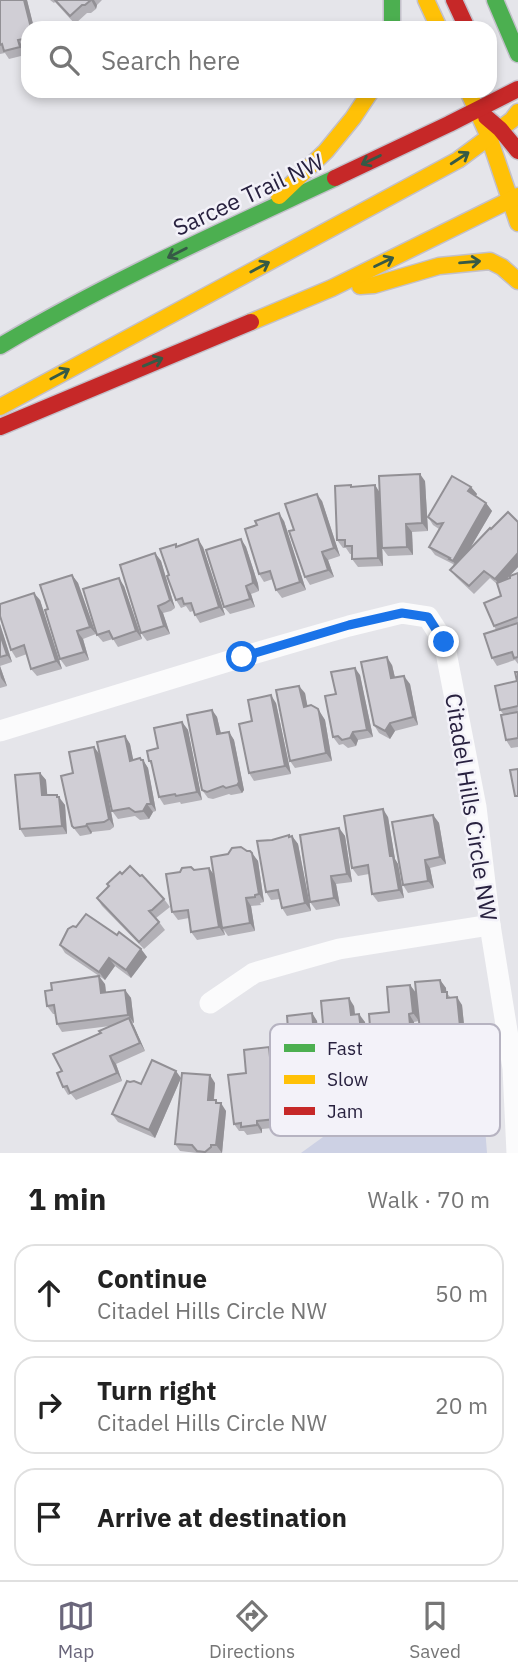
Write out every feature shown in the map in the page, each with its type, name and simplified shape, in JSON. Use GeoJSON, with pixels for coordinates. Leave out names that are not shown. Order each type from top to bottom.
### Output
{"type":"FeatureCollection","features":[{"type":"Feature","properties":{"kind":"main road"},"geometry":{"type":"LineString","coordinates":[[392,0],[392,21]]}},
{"type":"Feature","properties":{"kind":"main road"},"geometry":{"type":"LineString","coordinates":[[426,0],[436,21]]}},
{"type":"Feature","properties":{"kind":"main road"},"geometry":{"type":"LineString","coordinates":[[454,0],[464,21]]}},
{"type":"Feature","properties":{"kind":"main road"},"geometry":{"type":"LineString","coordinates":[[495,0],[518,54]]}},
{"type":"Feature","properties":{"kind":"main road","name":"Sarcee Trail NW"},"geometry":{"type":"LineString","coordinates":[[0,346],[185,248],[518,89]]}},
{"type":"Feature","properties":{"kind":"main road"},"geometry":{"type":"LineString","coordinates":[[261,214],[326,151],[366,98]]}},
{"type":"Feature","properties":{"kind":"main road"},"geometry":{"type":"LineString","coordinates":[[471,98],[477,110],[507,127]]}},
{"type":"Feature","properties":{"kind":"main road"},"geometry":{"type":"LineString","coordinates":[[498,99],[518,151]]}},
{"type":"Feature","properties":{"kind":"main road"},"geometry":{"type":"LineString","coordinates":[[507,127],[518,223]]}},
{"type":"Feature","properties":{"kind":"main road"},"geometry":{"type":"LineString","coordinates":[[0,407],[458,160],[507,127]]}},
{"type":"Feature","properties":{"kind":"main road"},"geometry":{"type":"LineString","coordinates":[[0,427],[332,288],[514,198],[518,182]]}},
{"type":"Feature","properties":{"kind":"main road"},"geometry":{"type":"LineString","coordinates":[[332,288],[374,285],[439,266],[490,261],[518,281]]}},
{"type":"Feature","properties":{"kind":"street","name":"Citadel Hills Circle NW"},"geometry":{"type":"LineString","coordinates":[[0,731],[349,625],[402,613],[428,617],[444,642],[476,807],[490,925],[513,1068],[517,1153]]}},
{"type":"Feature","properties":{"kind":"street"},"geometry":{"type":"LineString","coordinates":[[210,1003],[254,973],[338,948],[490,925]]}},
{"type":"Feature","properties":{"kind":"shaded area"},"geometry":{"type":"Polygon","coordinates":[[[324,1136],[486,1136],[487,1153],[301,1153],[324,1136]]]}},
{"type":"Feature","properties":{"kind":"building"},"geometry":{"type":"Polygon","coordinates":[[[0,0],[24,0],[29,21],[21,21],[21,39],[18,40],[20,47],[4,51],[2,44],[0,45],[0,0]]]}},
{"type":"Feature","properties":{"kind":"building"},"geometry":{"type":"Polygon","coordinates":[[[55,0],[91,0],[70,16],[55,0]]]}},
{"type":"Feature","properties":{"kind":"building"},"geometry":{"type":"Polygon","coordinates":[[[420,474],[422,523],[406,524],[407,547],[382,548],[379,476],[420,474]]]}},
{"type":"Feature","properties":{"kind":"building"},"geometry":{"type":"Polygon","coordinates":[[[452,476],[471,487],[468,491],[486,503],[453,561],[429,547],[443,523],[437,524],[428,517],[452,476]]]}},
{"type":"Feature","properties":{"kind":"building"},"geometry":{"type":"Polygon","coordinates":[[[375,485],[378,558],[352,559],[352,546],[345,546],[345,540],[337,540],[335,486],[375,485]]]}},
{"type":"Feature","properties":{"kind":"building"},"geometry":{"type":"Polygon","coordinates":[[[317,494],[334,548],[322,552],[328,570],[305,577],[289,531],[294,530],[285,504],[317,494]]]}},
{"type":"Feature","properties":{"kind":"building"},"geometry":{"type":"Polygon","coordinates":[[[508,512],[518,522],[518,553],[495,579],[484,571],[469,586],[450,570],[508,512]]]}},
{"type":"Feature","properties":{"kind":"building"},"geometry":{"type":"Polygon","coordinates":[[[279,513],[300,582],[276,590],[270,571],[259,574],[245,529],[257,525],[255,521],[279,513]]]}},
{"type":"Feature","properties":{"kind":"building"},"geometry":{"type":"Polygon","coordinates":[[[198,539],[219,607],[195,615],[191,603],[184,604],[182,598],[176,600],[160,549],[176,544],[176,547],[198,539]]]}},
{"type":"Feature","properties":{"kind":"building"},"geometry":{"type":"Polygon","coordinates":[[[241,539],[252,576],[253,583],[246,586],[250,599],[224,607],[206,550],[241,539]]]}},
{"type":"Feature","properties":{"kind":"building"},"geometry":{"type":"Polygon","coordinates":[[[155,553],[170,600],[158,606],[164,626],[141,633],[120,565],[155,553]]]}},
{"type":"Feature","properties":{"kind":"building"},"geometry":{"type":"Polygon","coordinates":[[[518,573],[518,617],[494,626],[484,603],[501,596],[497,583],[518,573]]]}},
{"type":"Feature","properties":{"kind":"building"},"geometry":{"type":"Polygon","coordinates":[[[72,575],[90,627],[77,631],[84,652],[60,659],[40,585],[72,575]]]}},
{"type":"Feature","properties":{"kind":"building"},"geometry":{"type":"Polygon","coordinates":[[[119,578],[136,631],[113,639],[109,631],[97,635],[83,589],[119,578]]]}},
{"type":"Feature","properties":{"kind":"building"},"geometry":{"type":"Polygon","coordinates":[[[34,593],[56,661],[31,669],[24,645],[11,650],[0,616],[0,604],[34,593]]]}},
{"type":"Feature","properties":{"kind":"building"},"geometry":{"type":"Polygon","coordinates":[[[518,623],[518,657],[514,658],[512,652],[492,658],[484,634],[518,623]]]}},
{"type":"Feature","properties":{"kind":"building"},"geometry":{"type":"Polygon","coordinates":[[[0,634],[7,655],[0,657],[0,634]]]}},
{"type":"Feature","properties":{"kind":"building"},"geometry":{"type":"Polygon","coordinates":[[[387,657],[391,678],[404,676],[413,717],[390,723],[385,731],[374,725],[361,662],[387,657]]]}},
{"type":"Feature","properties":{"kind":"building"},"geometry":{"type":"Polygon","coordinates":[[[355,668],[367,730],[353,732],[350,738],[342,740],[338,736],[333,737],[325,696],[336,694],[331,672],[355,668]]]}},
{"type":"Feature","properties":{"kind":"building"},"geometry":{"type":"Polygon","coordinates":[[[515,672],[518,672],[518,706],[500,710],[495,686],[517,681],[515,672]]]}},
{"type":"Feature","properties":{"kind":"building"},"geometry":{"type":"Polygon","coordinates":[[[299,686],[304,707],[311,705],[318,709],[326,753],[290,761],[276,690],[299,686]]]}},
{"type":"Feature","properties":{"kind":"building"},"geometry":{"type":"Polygon","coordinates":[[[271,695],[285,766],[249,773],[239,724],[252,721],[248,700],[271,695]]]}},
{"type":"Feature","properties":{"kind":"building"},"geometry":{"type":"Polygon","coordinates":[[[212,710],[217,734],[229,732],[239,782],[237,785],[226,788],[223,786],[207,792],[202,790],[187,715],[212,710]]]}},
{"type":"Feature","properties":{"kind":"building"},"geometry":{"type":"Polygon","coordinates":[[[518,712],[518,738],[506,740],[501,715],[518,712]]]}},
{"type":"Feature","properties":{"kind":"building"},"geometry":{"type":"Polygon","coordinates":[[[182,722],[197,792],[159,797],[147,751],[158,748],[154,728],[182,722]]]}},
{"type":"Feature","properties":{"kind":"building"},"geometry":{"type":"Polygon","coordinates":[[[125,736],[130,761],[140,758],[143,760],[151,804],[147,804],[143,811],[135,812],[129,808],[112,811],[97,742],[125,736]]]}},
{"type":"Feature","properties":{"kind":"building"},"geometry":{"type":"Polygon","coordinates":[[[94,747],[109,819],[74,828],[61,776],[73,773],[69,752],[94,747]]]}},
{"type":"Feature","properties":{"kind":"building"},"geometry":{"type":"Polygon","coordinates":[[[518,769],[518,796],[515,796],[510,770],[518,769]]]}},
{"type":"Feature","properties":{"kind":"building"},"geometry":{"type":"Polygon","coordinates":[[[40,773],[42,795],[59,797],[62,826],[20,829],[15,775],[40,773]]]}},
{"type":"Feature","properties":{"kind":"building"},"geometry":{"type":"Polygon","coordinates":[[[383,809],[390,856],[393,856],[399,890],[372,894],[368,865],[352,868],[344,816],[383,809]]]}},
{"type":"Feature","properties":{"kind":"building"},"geometry":{"type":"Polygon","coordinates":[[[433,815],[440,857],[425,860],[428,881],[403,885],[392,822],[433,815]]]}},
{"type":"Feature","properties":{"kind":"building"},"geometry":{"type":"Polygon","coordinates":[[[339,828],[347,874],[331,876],[334,898],[310,902],[300,835],[339,828]]]}},
{"type":"Feature","properties":{"kind":"building"},"geometry":{"type":"Polygon","coordinates":[[[292,836],[305,903],[282,908],[278,890],[266,892],[257,841],[292,836]]]}},
{"type":"Feature","properties":{"kind":"building"},"geometry":{"type":"Polygon","coordinates":[[[241,847],[252,853],[259,894],[246,898],[250,923],[222,928],[211,857],[228,854],[232,848],[241,847]]]}},
{"type":"Feature","properties":{"kind":"building"},"geometry":{"type":"Polygon","coordinates":[[[130,866],[164,899],[149,911],[159,922],[139,942],[97,898],[109,886],[107,884],[130,866]]]}},
{"type":"Feature","properties":{"kind":"building"},"geometry":{"type":"Polygon","coordinates":[[[191,867],[194,870],[209,868],[219,927],[191,932],[188,910],[172,912],[166,874],[191,867]]]}},
{"type":"Feature","properties":{"kind":"building"},"geometry":{"type":"Polygon","coordinates":[[[86,914],[117,935],[119,932],[141,949],[126,970],[109,958],[99,972],[60,945],[68,929],[76,927],[86,914]]]}},
{"type":"Feature","properties":{"kind":"building"},"geometry":{"type":"Polygon","coordinates":[[[99,976],[101,993],[125,990],[128,1015],[57,1024],[54,1005],[47,1006],[45,991],[52,990],[51,983],[99,976]]]}},
{"type":"Feature","properties":{"kind":"building"},"geometry":{"type":"Polygon","coordinates":[[[440,980],[442,992],[447,992],[447,998],[457,997],[460,1024],[419,1024],[415,982],[440,980]]]}},
{"type":"Feature","properties":{"kind":"building"},"geometry":{"type":"Polygon","coordinates":[[[410,985],[413,1013],[409,1014],[410,1024],[370,1024],[369,1014],[389,1012],[387,987],[410,985]]]}},
{"type":"Feature","properties":{"kind":"building"},"geometry":{"type":"Polygon","coordinates":[[[349,998],[351,1015],[359,1014],[360,1024],[323,1024],[321,1001],[349,998]]]}},
{"type":"Feature","properties":{"kind":"building"},"geometry":{"type":"Polygon","coordinates":[[[312,1013],[313,1024],[288,1024],[287,1016],[312,1013]]]}},
{"type":"Feature","properties":{"kind":"building"},"geometry":{"type":"Polygon","coordinates":[[[129,1018],[140,1043],[110,1056],[117,1073],[70,1093],[67,1086],[63,1087],[57,1073],[62,1071],[53,1054],[129,1018]]]}},
{"type":"Feature","properties":{"kind":"building"},"geometry":{"type":"Polygon","coordinates":[[[269,1047],[270,1120],[241,1127],[241,1123],[234,1124],[228,1075],[246,1073],[244,1050],[269,1047]]]}},
{"type":"Feature","properties":{"kind":"building"},"geometry":{"type":"Polygon","coordinates":[[[152,1060],[176,1071],[149,1130],[112,1114],[127,1081],[141,1084],[152,1060]]]}},
{"type":"Feature","properties":{"kind":"building"},"geometry":{"type":"Polygon","coordinates":[[[182,1073],[210,1075],[208,1100],[221,1103],[216,1145],[211,1145],[205,1152],[197,1151],[192,1145],[175,1144],[182,1073]]]}},
{"type":"Feature","properties":{"kind":"traffic: fast"},"geometry":{"type":"LineString","coordinates":[[392,0],[392,21]]}},
{"type":"Feature","properties":{"kind":"traffic: fast"},"geometry":{"type":"LineString","coordinates":[[495,0],[518,54]]}},
{"type":"Feature","properties":{"kind":"traffic: fast"},"geometry":{"type":"LineString","coordinates":[[0,346],[124,279],[335,178]]}},
{"type":"Feature","properties":{"kind":"traffic: slow"},"geometry":{"type":"LineString","coordinates":[[426,0],[436,21]]}},
{"type":"Feature","properties":{"kind":"traffic: slow"},"geometry":{"type":"LineString","coordinates":[[279,196],[326,151],[366,98]]}},
{"type":"Feature","properties":{"kind":"traffic: slow"},"geometry":{"type":"LineString","coordinates":[[471,98],[489,137],[518,223]]}},
{"type":"Feature","properties":{"kind":"traffic: slow"},"geometry":{"type":"LineString","coordinates":[[0,407],[458,160],[512,120],[518,112]]}},
{"type":"Feature","properties":{"kind":"traffic: slow"},"geometry":{"type":"LineString","coordinates":[[251,322],[332,288],[518,196]]}},
{"type":"Feature","properties":{"kind":"traffic: slow"},"geometry":{"type":"LineString","coordinates":[[360,286],[374,285],[439,266],[490,261],[518,281]]}},
{"type":"Feature","properties":{"kind":"traffic: jam"},"geometry":{"type":"LineString","coordinates":[[454,0],[464,21]]}},
{"type":"Feature","properties":{"kind":"traffic: jam"},"geometry":{"type":"LineString","coordinates":[[335,178],[518,89]]}},
{"type":"Feature","properties":{"kind":"traffic: jam"},"geometry":{"type":"LineString","coordinates":[[486,117],[518,151]]}},
{"type":"Feature","properties":{"kind":"traffic: jam"},"geometry":{"type":"LineString","coordinates":[[0,427],[251,322]]}},
{"type":"Feature","properties":{"kind":"route"},"geometry":{"type":"LineString","coordinates":[[242,657],[349,625],[402,613],[428,617],[444,642]]}}]}
